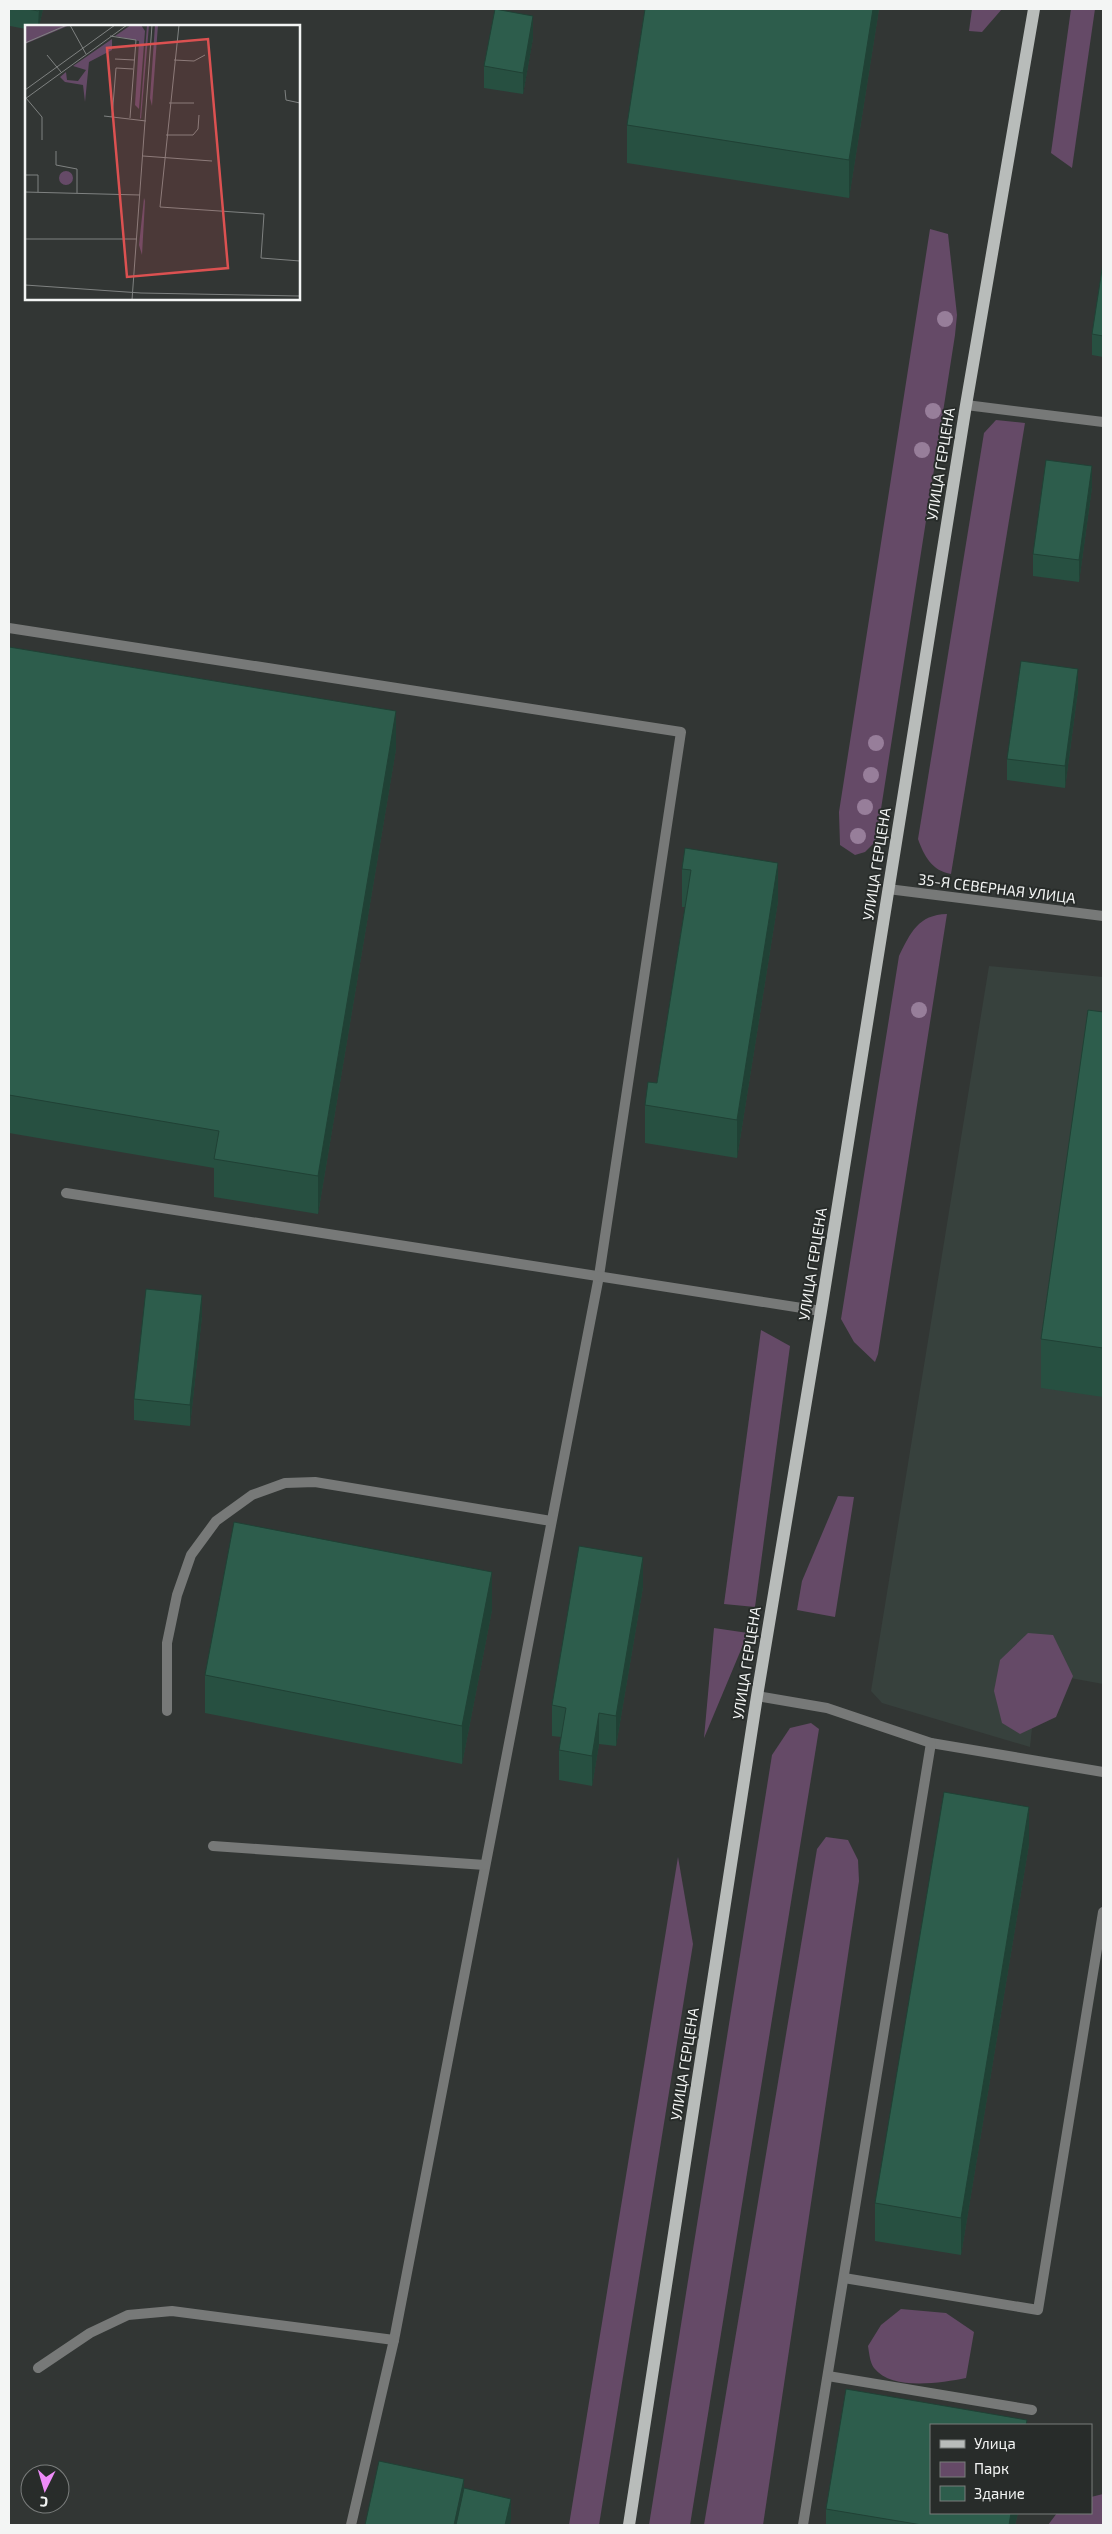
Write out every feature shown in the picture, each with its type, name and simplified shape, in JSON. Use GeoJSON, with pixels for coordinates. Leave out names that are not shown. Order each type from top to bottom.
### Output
{"type":"FeatureCollection","features":[{"type":"Feature","properties":{"kind":"main road","name":"УЛИЦА ГЕРЦЕНА"},"geometry":{"type":"LineString","coordinates":[[629,2525],[757,1696],[821,1311],[966,405],[1034,9]]}},
{"type":"Feature","properties":{"kind":"street"},"geometry":{"type":"LineString","coordinates":[[966,405],[1103,422]]}},
{"type":"Feature","properties":{"kind":"street"},"geometry":{"type":"LineString","coordinates":[[9,628],[681,732],[599,1276],[394,2340],[351,2525]]}},
{"type":"Feature","properties":{"kind":"street","name":"35-Я СЕВЕРНАЯ УЛИЦА"},"geometry":{"type":"LineString","coordinates":[[888,889],[1103,916]]}},
{"type":"Feature","properties":{"kind":"street"},"geometry":{"type":"LineString","coordinates":[[66,1193],[821,1311]]}},
{"type":"Feature","properties":{"kind":"street"},"geometry":{"type":"LineString","coordinates":[[167,1711],[167,1643],[177,1595],[191,1554],[216,1521],[252,1495],[285,1483],[315,1482],[551,1521]]}},
{"type":"Feature","properties":{"kind":"street"},"geometry":{"type":"LineString","coordinates":[[757,1696],[827,1708],[931,1744],[1103,1772]]}},
{"type":"Feature","properties":{"kind":"street"},"geometry":{"type":"LineString","coordinates":[[804,2525],[931,1744]]}},
{"type":"Feature","properties":{"kind":"street"},"geometry":{"type":"LineString","coordinates":[[212,1846],[485,1866]]}},
{"type":"Feature","properties":{"kind":"street"},"geometry":{"type":"LineString","coordinates":[[844,2278],[1038,2310],[1103,1912]]}},
{"type":"Feature","properties":{"kind":"street"},"geometry":{"type":"LineString","coordinates":[[38,2368],[90,2333],[128,2315],[172,2311],[394,2340]]}},
{"type":"Feature","properties":{"kind":"street"},"geometry":{"type":"LineString","coordinates":[[828,2376],[1032,2410]]}},
{"type":"Feature","properties":{"kind":"shaded area"},"geometry":{"type":"Polygon","coordinates":[[[989,966],[1103,977],[1103,1684],[1038,1672],[1030,1747],[882,1703],[871,1691],[989,966]]]}},
{"type":"Feature","properties":{"kind":"green space"},"geometry":{"type":"Polygon","coordinates":[[[972,9],[1002,9],[982,32],[969,31],[972,9]]]}},
{"type":"Feature","properties":{"kind":"green space"},"geometry":{"type":"Polygon","coordinates":[[[1071,9],[1095,9],[1072,168],[1051,153],[1071,9]]]}},
{"type":"Feature","properties":{"kind":"green space"},"geometry":{"type":"Polygon","coordinates":[[[930,229],[948,234],[957,315],[955,335],[876,841],[865,852],[855,855],[840,845],[839,812],[930,229]]]}},
{"type":"Feature","properties":{"kind":"green space"},"geometry":{"type":"Polygon","coordinates":[[[996,420],[1025,423],[951,874],[939,870],[930,862],[918,839],[984,433],[996,420]]]}},
{"type":"Feature","properties":{"kind":"green space"},"geometry":{"type":"Polygon","coordinates":[[[947,914],[878,1354],[875,1362],[854,1342],[841,1319],[899,956],[907,939],[922,921],[937,915],[947,914]]]}},
{"type":"Feature","properties":{"kind":"green space"},"geometry":{"type":"Polygon","coordinates":[[[761,1330],[790,1346],[755,1607],[724,1604],[761,1330]]]}},
{"type":"Feature","properties":{"kind":"green space"},"geometry":{"type":"Polygon","coordinates":[[[838,1496],[854,1497],[835,1617],[797,1610],[802,1581],[838,1496]]]}},
{"type":"Feature","properties":{"kind":"green space"},"geometry":{"type":"Polygon","coordinates":[[[714,1628],[748,1633],[704,1738],[714,1628]]]}},
{"type":"Feature","properties":{"kind":"green space"},"geometry":{"type":"Polygon","coordinates":[[[1028,1633],[1053,1635],[1073,1676],[1056,1717],[1020,1734],[1002,1723],[994,1691],[1000,1660],[1028,1633]]]}},
{"type":"Feature","properties":{"kind":"green space"},"geometry":{"type":"Polygon","coordinates":[[[811,1723],[819,1729],[690,2525],[649,2525],[772,1755],[790,1728],[811,1723]]]}},
{"type":"Feature","properties":{"kind":"green space"},"geometry":{"type":"Polygon","coordinates":[[[826,1837],[848,1840],[858,1860],[859,1881],[763,2525],[704,2525],[817,1849],[826,1837]]]}},
{"type":"Feature","properties":{"kind":"green space"},"geometry":{"type":"Polygon","coordinates":[[[678,1857],[693,1944],[599,2525],[569,2525],[678,1857]]]}},
{"type":"Feature","properties":{"kind":"green space"},"geometry":{"type":"Polygon","coordinates":[[[901,2309],[946,2313],[974,2332],[966,2378],[943,2382],[904,2383],[882,2375],[874,2368],[868,2346],[881,2325],[901,2309]]]}},
{"type":"Feature","properties":{"kind":"green space"},"geometry":{"type":"Polygon","coordinates":[[[1103,2494],[1103,2525],[1048,2525],[1056,2514],[1092,2514],[1092,2497],[1103,2494]]]}},
{"type":"Feature","properties":{"kind":"building"},"geometry":{"type":"Polygon","coordinates":[[[495,9],[533,16],[523,73],[484,66],[495,9]]]}},
{"type":"Feature","properties":{"kind":"building"},"geometry":{"type":"Polygon","coordinates":[[[645,9],[873,9],[849,160],[627,125],[645,9]]]}},
{"type":"Feature","properties":{"kind":"building"},"geometry":{"type":"Polygon","coordinates":[[[1103,263],[1103,336],[1092,334],[1103,263]]]}},
{"type":"Feature","properties":{"kind":"building"},"geometry":{"type":"Polygon","coordinates":[[[1046,460],[1092,466],[1079,560],[1033,554],[1046,460]]]}},
{"type":"Feature","properties":{"kind":"building"},"geometry":{"type":"Polygon","coordinates":[[[9,647],[396,711],[318,1176],[214,1159],[219,1131],[9,1095],[9,647]]]}},
{"type":"Feature","properties":{"kind":"building"},"geometry":{"type":"Polygon","coordinates":[[[1021,661],[1078,669],[1065,766],[1007,759],[1021,661]]]}},
{"type":"Feature","properties":{"kind":"building"},"geometry":{"type":"Polygon","coordinates":[[[685,848],[778,863],[737,1120],[645,1105],[648,1082],[657,1083],[691,870],[682,869],[685,848]]]}},
{"type":"Feature","properties":{"kind":"building"},"geometry":{"type":"Polygon","coordinates":[[[1088,1010],[1103,1012],[1103,1348],[1041,1339],[1088,1010]]]}},
{"type":"Feature","properties":{"kind":"building"},"geometry":{"type":"Polygon","coordinates":[[[146,1289],[202,1295],[190,1405],[134,1399],[146,1289]]]}},
{"type":"Feature","properties":{"kind":"building"},"geometry":{"type":"Polygon","coordinates":[[[234,1522],[492,1572],[462,1726],[205,1675],[234,1522]]]}},
{"type":"Feature","properties":{"kind":"building"},"geometry":{"type":"Polygon","coordinates":[[[579,1546],[643,1557],[616,1716],[599,1713],[592,1756],[559,1750],[566,1708],[552,1705],[579,1546]]]}},
{"type":"Feature","properties":{"kind":"building"},"geometry":{"type":"Polygon","coordinates":[[[944,1792],[1029,1807],[961,2218],[875,2203],[944,1792]]]}},
{"type":"Feature","properties":{"kind":"building"},"geometry":{"type":"Polygon","coordinates":[[[846,2389],[1027,2420],[1026,2424],[930,2424],[930,2514],[1011,2514],[1009,2525],[922,2525],[826,2509],[846,2389]]]}},
{"type":"Feature","properties":{"kind":"building"},"geometry":{"type":"Polygon","coordinates":[[[379,2461],[464,2479],[454,2525],[365,2525],[379,2461]]]}},
{"type":"Feature","properties":{"kind":"building"},"geometry":{"type":"Polygon","coordinates":[[[464,2488],[511,2499],[505,2525],[456,2525],[464,2488]]]}}]}
